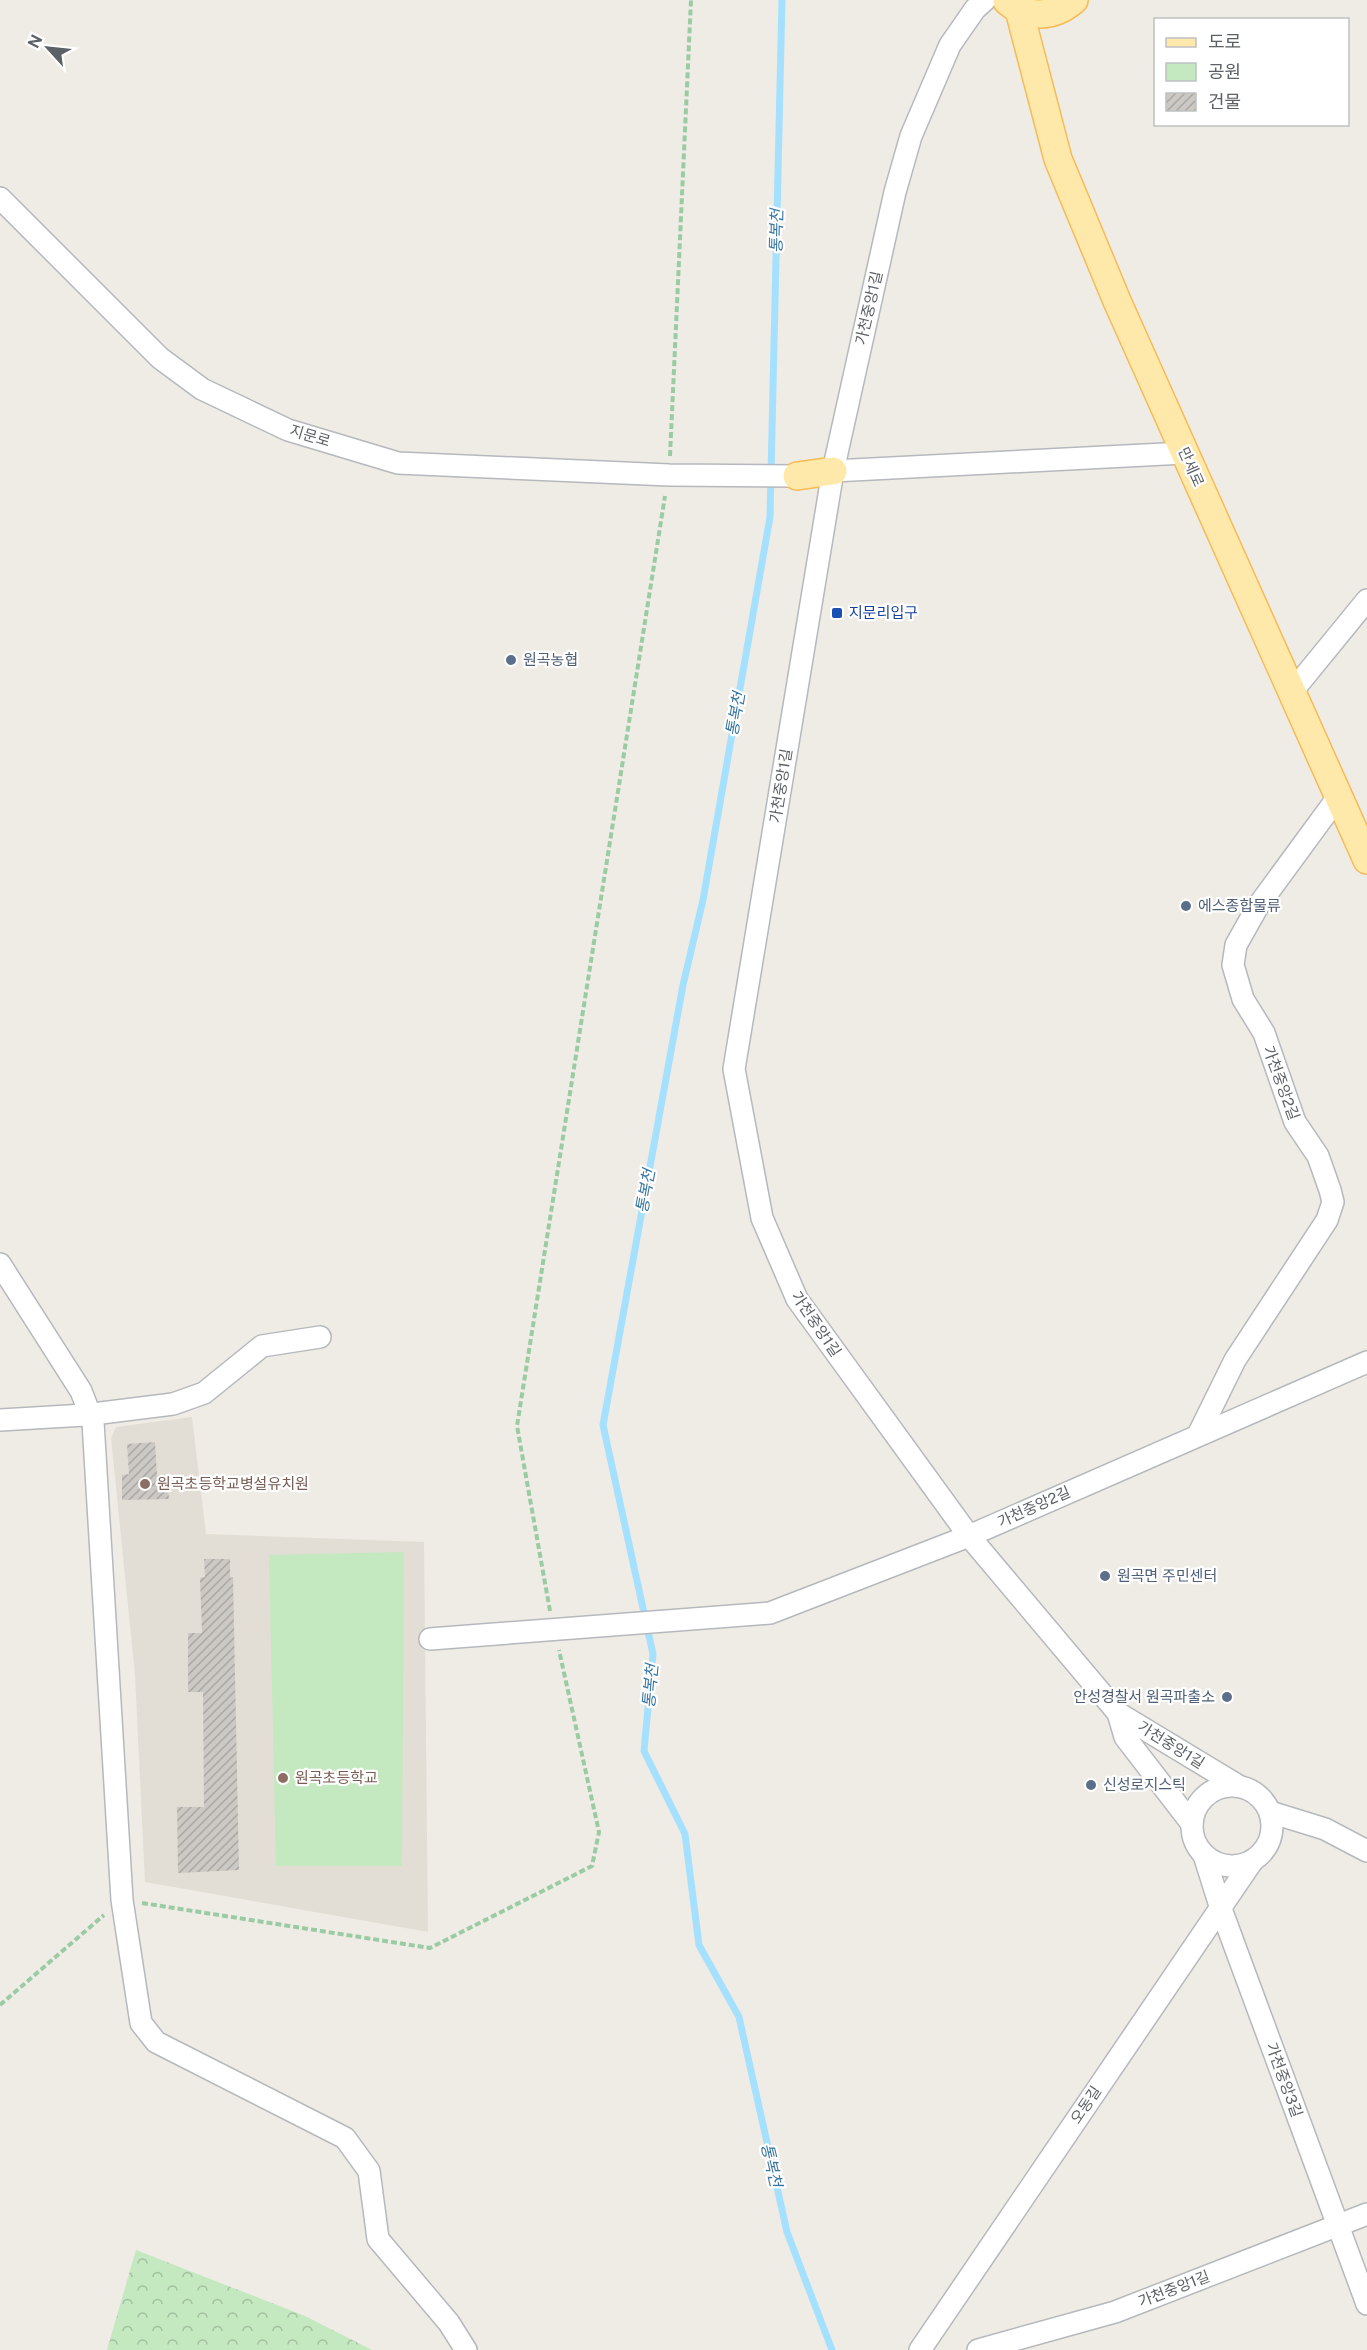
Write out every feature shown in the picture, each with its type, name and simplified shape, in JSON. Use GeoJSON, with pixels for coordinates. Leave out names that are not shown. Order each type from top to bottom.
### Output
{"type":"FeatureCollection","features":[{"type":"Feature","properties":{"kind":"main road"},"geometry":{"type":"LineString","coordinates":[[1013,5],[1034,15],[1048,14],[1062,9],[1074,0]]}},
{"type":"Feature","properties":{"kind":"main road","name":"만세로"},"geometry":{"type":"LineString","coordinates":[[1013,5],[1035,66],[1058,159],[1184,453],[1367,860]]}},
{"type":"Feature","properties":{"kind":"main road","name":"만세로"},"geometry":{"type":"LineString","coordinates":[[1035,66],[1048,14]]}},
{"type":"Feature","properties":{"kind":"main road"},"geometry":{"type":"LineString","coordinates":[[798,476],[832,471]]}},
{"type":"Feature","properties":{"kind":"street","name":"가천중앙1길"},"geometry":{"type":"LineString","coordinates":[[985,0],[975,9],[950,45],[911,136],[895,192],[832,471],[734,1069],[762,1218],[797,1299],[969,1536],[1118,1713],[1237,1785]]}},
{"type":"Feature","properties":{"kind":"street","name":"지문로"},"geometry":{"type":"LineString","coordinates":[[0,198],[160,358],[202,389],[288,430],[398,463],[669,475],[798,476]]}},
{"type":"Feature","properties":{"kind":"street"},"geometry":{"type":"LineString","coordinates":[[832,471],[1184,453]]}},
{"type":"Feature","properties":{"kind":"street"},"geometry":{"type":"LineString","coordinates":[[1292,693],[1367,600]]}},
{"type":"Feature","properties":{"kind":"street","name":"가천중앙2길"},"geometry":{"type":"LineString","coordinates":[[1198,1435],[1235,1360],[1327,1220],[1333,1202],[1318,1156],[1295,1122],[1264,1033],[1243,999],[1233,965],[1236,945],[1258,906],[1338,797]]}},
{"type":"Feature","properties":{"kind":"street"},"geometry":{"type":"LineString","coordinates":[[0,1264],[81,1391],[93,1422],[122,1900],[141,2023],[156,2042],[345,2138],[369,2172],[378,2240],[449,2323],[466,2350]]}},
{"type":"Feature","properties":{"kind":"street"},"geometry":{"type":"LineString","coordinates":[[0,1420],[173,1404],[204,1393],[262,1346],[320,1337]]}},
{"type":"Feature","properties":{"kind":"street","name":"가천중앙2길"},"geometry":{"type":"LineString","coordinates":[[969,1536],[1367,1362]]}},
{"type":"Feature","properties":{"kind":"street"},"geometry":{"type":"LineString","coordinates":[[430,1639],[770,1613],[969,1536]]}},
{"type":"Feature","properties":{"kind":"street"},"geometry":{"type":"LineString","coordinates":[[1118,1713],[1125,1737],[1192,1824],[1197,1846],[1204,1855],[1222,1865],[1233,1866],[1253,1860],[1262,1853],[1272,1834],[1270,1812],[1257,1794],[1237,1785],[1215,1789],[1206,1795],[1198,1803],[1192,1824]]}},
{"type":"Feature","properties":{"kind":"street"},"geometry":{"type":"LineString","coordinates":[[1270,1812],[1325,1829],[1367,1851]]}},
{"type":"Feature","properties":{"kind":"street","name":"가천중앙3길"},"geometry":{"type":"LineString","coordinates":[[1204,1855],[1221,1910],[1367,2304]]}},
{"type":"Feature","properties":{"kind":"street","name":"오동길"},"geometry":{"type":"LineString","coordinates":[[920,2350],[1253,1860]]}},
{"type":"Feature","properties":{"kind":"street","name":"가천중앙1길"},"geometry":{"type":"LineString","coordinates":[[978,2350],[1114,2312],[1367,2214]]}},
{"type":"Feature","properties":{"kind":"path"},"geometry":{"type":"LineString","coordinates":[[0,2005],[122,1900],[430,1948],[592,1866],[599,1832],[583,1750],[554,1630],[517,1426],[669,475],[691,0]]}},
{"type":"Feature","properties":{"kind":"shaded area","name":"원곡초등학교"},"geometry":{"type":"Polygon","coordinates":[[[192,1417],[206,1534],[424,1542],[428,1932],[145,1882],[135,1675],[111,1438],[116,1427],[192,1417]]]}},
{"type":"Feature","properties":{"kind":"green space"},"geometry":{"type":"Polygon","coordinates":[[[404,1552],[402,1866],[276,1866],[269,1555],[404,1552]]]}},
{"type":"Feature","properties":{"kind":"green space"},"geometry":{"type":"Polygon","coordinates":[[[136,2250],[305,2316],[372,2350],[107,2350],[136,2250]]]}},
{"type":"Feature","properties":{"kind":"building"},"geometry":{"type":"Polygon","coordinates":[[[155,1442],[157,1475],[167,1475],[169,1499],[122,1500],[122,1475],[129,1474],[127,1444],[155,1442]]]}},
{"type":"Feature","properties":{"kind":"building"},"geometry":{"type":"Polygon","coordinates":[[[204,1559],[230,1559],[230,1578],[233,1577],[239,1870],[178,1873],[177,1807],[204,1807],[203,1692],[188,1692],[188,1633],[202,1633],[200,1578],[205,1577],[204,1559]]]}},
{"type":"Feature","properties":{"kind":"waterway","name":"통복천"},"geometry":{"type":"LineString","coordinates":[[782,0],[770,517],[703,900],[683,985],[603,1425],[653,1654],[644,1751],[685,1834],[699,1945],[739,2017],[787,2232],[832,2350]]}},
{"type":"Feature","properties":{"kind":"place","name":"지문리입구"},"geometry":{"type":"Point","coordinates":[837,613]}},
{"type":"Feature","properties":{"kind":"place","name":"원곡농협"},"geometry":{"type":"Point","coordinates":[511,660]}},
{"type":"Feature","properties":{"kind":"place","name":"에스종합물류"},"geometry":{"type":"Point","coordinates":[1186,906]}},
{"type":"Feature","properties":{"kind":"place","name":"원곡초등학교병설유치원"},"geometry":{"type":"Point","coordinates":[145,1484]}},
{"type":"Feature","properties":{"kind":"place","name":"원곡면 주민센터"},"geometry":{"type":"Point","coordinates":[1105,1576]}},
{"type":"Feature","properties":{"kind":"place","name":"안성경찰서 원곡파출소"},"geometry":{"type":"Point","coordinates":[1227,1697]}},
{"type":"Feature","properties":{"kind":"place","name":"원곡초등학교"},"geometry":{"type":"Point","coordinates":[283,1778]}},
{"type":"Feature","properties":{"kind":"place","name":"신성로지스틱"},"geometry":{"type":"Point","coordinates":[1091,1785]}}]}
